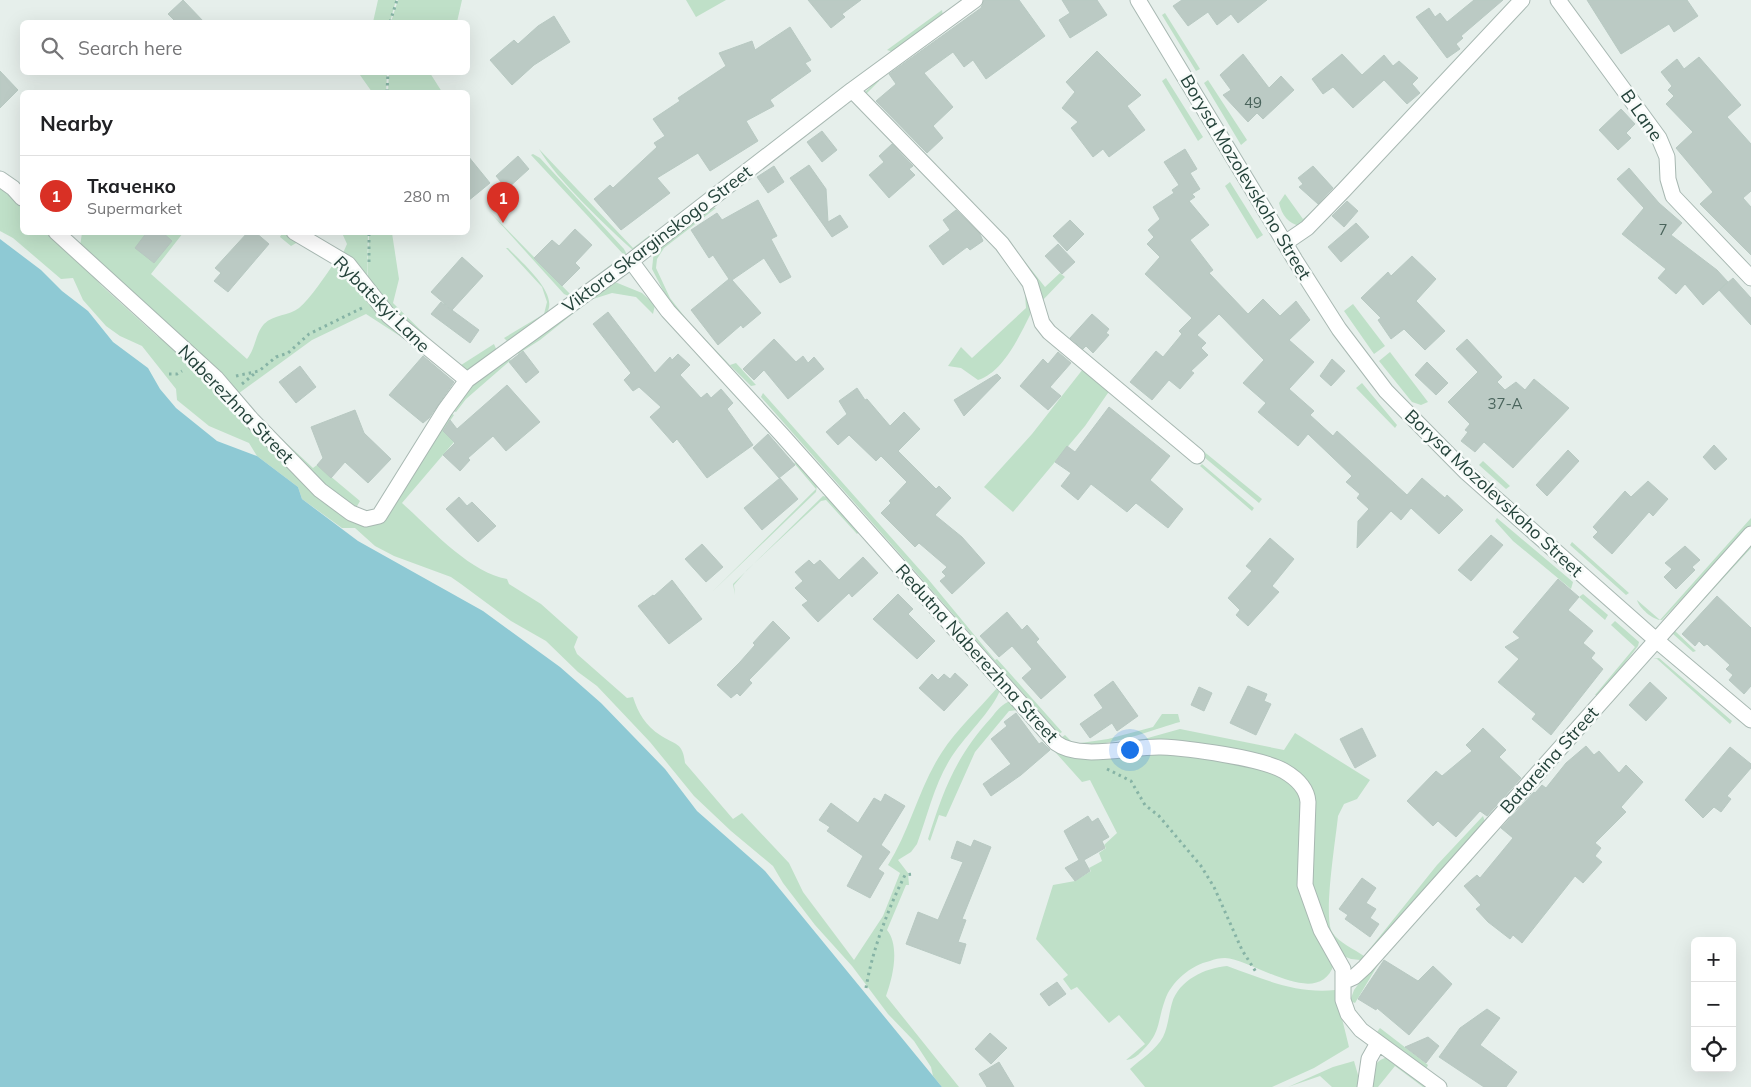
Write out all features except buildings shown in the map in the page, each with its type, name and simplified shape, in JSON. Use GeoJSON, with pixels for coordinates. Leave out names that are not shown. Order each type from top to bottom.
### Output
{"type":"FeatureCollection","features":[{"type":"Feature","properties":{"kind":"street","name":"Viktora Skarginskogo Street"},"geometry":{"type":"LineString","coordinates":[[379,516],[445,410],[467,380],[631,261],[852,90],[975,0]]}},
{"type":"Feature","properties":{"kind":"street","name":"Borysa Mozolevskoho Street"},"geometry":{"type":"LineString","coordinates":[[1138,0],[1285,243],[1354,349],[1386,391],[1474,479],[1656,640],[1751,720]]}},
{"type":"Feature","properties":{"kind":"street"},"geometry":{"type":"LineString","coordinates":[[1285,243],[1307,228],[1522,0]]}},
{"type":"Feature","properties":{"kind":"street","name":"B Lane"},"geometry":{"type":"LineString","coordinates":[[1558,0],[1659,138],[1665,152],[1668,179],[1675,198],[1751,278]]}},
{"type":"Feature","properties":{"kind":"street"},"geometry":{"type":"LineString","coordinates":[[852,90],[1002,244],[1030,283],[1042,323],[1049,332],[1197,456]]}},
{"type":"Feature","properties":{"kind":"street"},"geometry":{"type":"LineString","coordinates":[[0,179],[20,196]]}},
{"type":"Feature","properties":{"kind":"street","name":"Rybatskyi Lane"},"geometry":{"type":"LineString","coordinates":[[299,235],[348,264],[389,316],[467,380]]}},
{"type":"Feature","properties":{"kind":"street","name":"Naberezhna Street"},"geometry":{"type":"LineString","coordinates":[[66,236],[204,368],[320,490],[351,514],[366,519],[379,516]]}},
{"type":"Feature","properties":{"kind":"street","name":"Redutna Naberezhna Street"},"geometry":{"type":"LineString","coordinates":[[631,261],[668,312],[769,420],[1056,743],[1071,751],[1160,747],[1192,750],[1265,764],[1284,770],[1299,782],[1307,792],[1308,802],[1305,885],[1317,921],[1343,969],[1343,1000],[1348,1014],[1360,1030],[1439,1087]]}},
{"type":"Feature","properties":{"kind":"street","name":"Batareina Street"},"geometry":{"type":"LineString","coordinates":[[1343,982],[1354,978],[1365,967],[1751,534]]}},
{"type":"Feature","properties":{"kind":"street"},"geometry":{"type":"LineString","coordinates":[[1365,1087],[1369,1059],[1378,1043]]}},
{"type":"Feature","properties":{"kind":"path"},"geometry":{"type":"LineString","coordinates":[[391,20],[397,0]]}},
{"type":"Feature","properties":{"kind":"path"},"geometry":{"type":"LineString","coordinates":[[387,90],[388,75]]}},
{"type":"Feature","properties":{"kind":"path"},"geometry":{"type":"LineString","coordinates":[[232,373],[238,376],[259,371],[276,357],[288,354],[309,334],[367,304],[369,235]]}},
{"type":"Feature","properties":{"kind":"path"},"geometry":{"type":"LineString","coordinates":[[169,374],[177,374],[191,365],[204,368]]}},
{"type":"Feature","properties":{"kind":"path"},"geometry":{"type":"LineString","coordinates":[[1105,768],[1131,781],[1145,805],[1159,816],[1201,866],[1214,887],[1242,950],[1256,972]]}},
{"type":"Feature","properties":{"kind":"path"},"geometry":{"type":"LineString","coordinates":[[866,988],[870,959],[877,948],[893,899],[904,875],[913,874]]}},
{"type":"Feature","properties":{"kind":"green space"},"geometry":{"type":"Polygon","coordinates":[[[378,0],[396,0],[391,20],[373,20],[378,0]]]}},
{"type":"Feature","properties":{"kind":"green space"},"geometry":{"type":"Polygon","coordinates":[[[398,0],[462,0],[457,20],[392,20],[398,0]]]}},
{"type":"Feature","properties":{"kind":"green space"},"geometry":{"type":"Polygon","coordinates":[[[686,0],[726,0],[696,17],[686,0]]]}},
{"type":"Feature","properties":{"kind":"green space"},"geometry":{"type":"Polygon","coordinates":[[[942,10],[943,16],[893,52],[887,50],[942,10]]]}},
{"type":"Feature","properties":{"kind":"green space"},"geometry":{"type":"Polygon","coordinates":[[[1165,13],[1200,69],[1196,71],[1162,15],[1165,13]]]}},
{"type":"Feature","properties":{"kind":"green space"},"geometry":{"type":"Polygon","coordinates":[[[360,75],[387,75],[386,90],[371,90],[360,75]]]}},
{"type":"Feature","properties":{"kind":"green space"},"geometry":{"type":"Polygon","coordinates":[[[389,75],[431,75],[441,90],[388,90],[389,75]]]}},
{"type":"Feature","properties":{"kind":"green space"},"geometry":{"type":"Polygon","coordinates":[[[1166,78],[1203,137],[1198,141],[1162,81],[1166,78]]]}},
{"type":"Feature","properties":{"kind":"green space"},"geometry":{"type":"Polygon","coordinates":[[[878,80],[866,94],[1022,258],[1045,287],[1060,273],[1065,277],[1041,302],[1036,290],[864,93],[878,80]]]}},
{"type":"Feature","properties":{"kind":"green space"},"geometry":{"type":"Polygon","coordinates":[[[1208,80],[1247,140],[1241,145],[1204,83],[1208,80]]]}},
{"type":"Feature","properties":{"kind":"green space"},"geometry":{"type":"Polygon","coordinates":[[[539,149],[633,248],[650,235],[652,239],[635,252],[597,217],[557,174],[539,149]]]}},
{"type":"Feature","properties":{"kind":"green space"},"geometry":{"type":"Polygon","coordinates":[[[533,154],[540,158],[624,249],[628,257],[571,297],[564,294],[488,210],[571,295],[624,255],[531,155],[533,154]]]}},
{"type":"Feature","properties":{"kind":"green space"},"geometry":{"type":"Polygon","coordinates":[[[1230,182],[1263,235],[1257,239],[1225,186],[1230,182]]]}},
{"type":"Feature","properties":{"kind":"green space"},"geometry":{"type":"Polygon","coordinates":[[[0,185],[20,203],[20,235],[50,235],[73,253],[102,286],[157,336],[203,369],[332,505],[383,517],[397,501],[449,412],[454,415],[443,431],[454,442],[402,503],[465,559],[493,575],[507,579],[509,584],[541,604],[578,637],[574,647],[577,654],[627,698],[633,697],[640,714],[647,723],[655,731],[680,748],[685,763],[733,819],[742,813],[789,863],[803,892],[854,960],[883,916],[900,873],[888,865],[896,852],[934,765],[954,735],[997,688],[971,659],[974,657],[1001,688],[985,715],[949,761],[935,791],[917,844],[911,852],[898,860],[908,873],[909,885],[906,885],[887,930],[893,944],[894,962],[886,996],[959,1087],[942,1087],[933,1076],[931,1067],[914,1041],[888,1014],[852,966],[815,925],[783,883],[773,866],[731,831],[694,796],[650,742],[597,686],[578,672],[546,641],[511,621],[451,577],[394,556],[375,546],[355,528],[342,528],[302,499],[298,487],[257,456],[249,443],[209,426],[177,400],[176,389],[142,346],[120,336],[106,326],[83,300],[73,278],[61,279],[13,238],[0,231],[0,185]]]}},
{"type":"Feature","properties":{"kind":"green space"},"geometry":{"type":"Polygon","coordinates":[[[1285,194],[1303,219],[1326,200],[1301,226],[1289,221],[1282,211],[1279,203],[1285,194]]]}},
{"type":"Feature","properties":{"kind":"green space"},"geometry":{"type":"Polygon","coordinates":[[[712,207],[716,208],[664,248],[657,259],[656,268],[670,298],[691,325],[689,326],[668,300],[652,269],[654,250],[712,207]]]}},
{"type":"Feature","properties":{"kind":"green space"},"geometry":{"type":"Polygon","coordinates":[[[82,235],[181,235],[151,274],[247,359],[264,324],[272,318],[295,311],[304,304],[335,262],[298,242],[291,246],[280,237],[281,235],[293,235],[338,261],[458,381],[406,340],[366,314],[312,340],[235,396],[80,246],[82,235]]]}},
{"type":"Feature","properties":{"kind":"green space"},"geometry":{"type":"Polygon","coordinates":[[[343,235],[368,235],[367,283],[343,253],[347,244],[343,235]]]}},
{"type":"Feature","properties":{"kind":"green space"},"geometry":{"type":"Polygon","coordinates":[[[369,235],[392,235],[399,279],[393,303],[458,367],[494,344],[497,351],[465,374],[457,369],[413,334],[384,306],[369,286],[369,235]]]}},
{"type":"Feature","properties":{"kind":"green space"},"geometry":{"type":"Polygon","coordinates":[[[506,248],[538,279],[544,288],[549,306],[546,314],[538,322],[508,342],[504,338],[544,314],[547,302],[542,287],[506,248]]]}},
{"type":"Feature","properties":{"kind":"green space"},"geometry":{"type":"Polygon","coordinates":[[[1024,280],[1031,307],[1030,315],[1003,362],[987,376],[978,380],[961,368],[948,366],[961,347],[972,358],[1026,308],[1024,280]]]}},
{"type":"Feature","properties":{"kind":"green space"},"geometry":{"type":"Polygon","coordinates":[[[615,282],[642,293],[655,305],[653,314],[636,297],[612,293],[590,300],[540,340],[518,354],[517,350],[615,282]]]}},
{"type":"Feature","properties":{"kind":"green space"},"geometry":{"type":"Polygon","coordinates":[[[1353,304],[1385,346],[1374,354],[1344,311],[1353,304]]]}},
{"type":"Feature","properties":{"kind":"green space"},"geometry":{"type":"Polygon","coordinates":[[[698,334],[730,365],[736,363],[756,385],[751,386],[698,334]]]}},
{"type":"Feature","properties":{"kind":"green space"},"geometry":{"type":"Polygon","coordinates":[[[1390,352],[1428,402],[1421,405],[1412,402],[1379,361],[1390,352]]]}},
{"type":"Feature","properties":{"kind":"green space"},"geometry":{"type":"Polygon","coordinates":[[[507,358],[511,360],[466,399],[456,412],[451,410],[470,386],[507,358]]]}},
{"type":"Feature","properties":{"kind":"green space"},"geometry":{"type":"Polygon","coordinates":[[[1083,369],[1110,390],[1085,426],[1013,512],[984,487],[1032,434],[1083,369]]]}},
{"type":"Feature","properties":{"kind":"green space"},"geometry":{"type":"Polygon","coordinates":[[[1362,383],[1397,425],[1395,428],[1356,388],[1362,383]]]}},
{"type":"Feature","properties":{"kind":"green space"},"geometry":{"type":"Polygon","coordinates":[[[763,393],[928,579],[995,660],[997,659],[1062,732],[1059,734],[761,397],[763,393]]]}},
{"type":"Feature","properties":{"kind":"green space"},"geometry":{"type":"Polygon","coordinates":[[[1153,410],[1262,499],[1259,503],[1167,426],[1153,410]]]}},
{"type":"Feature","properties":{"kind":"green space"},"geometry":{"type":"Polygon","coordinates":[[[282,439],[313,468],[317,465],[360,501],[356,508],[343,502],[278,442],[282,439]]]}},
{"type":"Feature","properties":{"kind":"green space"},"geometry":{"type":"Polygon","coordinates":[[[1483,461],[1510,486],[1506,489],[1479,465],[1483,461]]]}},
{"type":"Feature","properties":{"kind":"green space"},"geometry":{"type":"Polygon","coordinates":[[[797,462],[817,485],[816,492],[712,592],[816,489],[794,463],[797,462]]]}},
{"type":"Feature","properties":{"kind":"green space"},"geometry":{"type":"Polygon","coordinates":[[[1202,464],[1254,508],[1252,511],[1200,466],[1202,464]]]}},
{"type":"Feature","properties":{"kind":"green space"},"geometry":{"type":"Polygon","coordinates":[[[823,496],[827,497],[859,532],[857,534],[826,500],[821,501],[754,564],[823,496]]]}},
{"type":"Feature","properties":{"kind":"green space"},"geometry":{"type":"Polygon","coordinates":[[[1497,518],[1573,582],[1571,589],[1513,541],[1495,521],[1497,518]]]}},
{"type":"Feature","properties":{"kind":"green space"},"geometry":{"type":"Polygon","coordinates":[[[1751,518],[1751,525],[1660,620],[1751,518]]]}},
{"type":"Feature","properties":{"kind":"green space"},"geometry":{"type":"Polygon","coordinates":[[[1572,542],[1629,593],[1626,595],[1570,545],[1572,542]]]}},
{"type":"Feature","properties":{"kind":"green space"},"geometry":{"type":"Polygon","coordinates":[[[1751,542],[1751,548],[1675,631],[1696,651],[1693,652],[1672,633],[1751,542]]]}},
{"type":"Feature","properties":{"kind":"green space"},"geometry":{"type":"Polygon","coordinates":[[[745,572],[734,585],[735,595],[733,584],[745,572]]]}},
{"type":"Feature","properties":{"kind":"green space"},"geometry":{"type":"Polygon","coordinates":[[[1583,594],[1608,615],[1605,620],[1579,597],[1583,594]]]}},
{"type":"Feature","properties":{"kind":"green space"},"geometry":{"type":"Polygon","coordinates":[[[1637,600],[1660,620],[1647,613],[1637,600]]]}},
{"type":"Feature","properties":{"kind":"green space"},"geometry":{"type":"Polygon","coordinates":[[[1615,621],[1639,642],[1638,646],[1600,695],[1595,695],[1635,647],[1611,625],[1615,621]]]}},
{"type":"Feature","properties":{"kind":"green space"},"geometry":{"type":"Polygon","coordinates":[[[1659,658],[1732,721],[1730,724],[1657,659],[1653,659],[1659,658]]]}},
{"type":"Feature","properties":{"kind":"green space"},"geometry":{"type":"Polygon","coordinates":[[[1011,701],[1018,710],[1009,711],[975,752],[946,817],[939,815],[930,841],[928,839],[945,790],[968,746],[997,711],[1011,701]]]}},
{"type":"Feature","properties":{"kind":"green space"},"geometry":{"type":"Polygon","coordinates":[[[1162,714],[1178,714],[1180,722],[1136,736],[1101,744],[1076,744],[1108,739],[1153,727],[1162,714]]]}},
{"type":"Feature","properties":{"kind":"green space"},"geometry":{"type":"Polygon","coordinates":[[[1180,729],[1284,750],[1295,733],[1370,780],[1357,799],[1344,804],[1338,816],[1329,894],[1332,932],[1343,943],[1364,956],[1437,865],[1483,816],[1485,822],[1365,957],[1360,960],[1351,959],[1341,955],[1333,945],[1310,878],[1303,778],[1137,741],[1180,729]]]}},
{"type":"Feature","properties":{"kind":"green space"},"geometry":{"type":"Polygon","coordinates":[[[1040,735],[1048,741],[1177,752],[1275,771],[1298,791],[1303,806],[1299,859],[1334,964],[1326,977],[1315,983],[1300,983],[1284,979],[1237,960],[1221,958],[1203,963],[1189,970],[1172,987],[1165,1000],[1156,1033],[1137,1056],[1126,1060],[1145,1044],[1119,1015],[1109,1023],[1077,987],[1071,990],[1063,979],[1068,975],[1036,939],[1053,885],[1075,881],[1091,871],[1089,868],[1102,861],[1099,853],[1106,848],[1104,845],[1117,833],[1090,780],[1082,782],[1040,735]]]}},
{"type":"Feature","properties":{"kind":"green space"},"geometry":{"type":"Polygon","coordinates":[[[1065,735],[1072,743],[1062,737],[1065,735]]]}},
{"type":"Feature","properties":{"kind":"green space"},"geometry":{"type":"Polygon","coordinates":[[[1469,857],[1472,860],[1382,958],[1355,1003],[1350,1001],[1354,990],[1369,970],[1469,857]]]}},
{"type":"Feature","properties":{"kind":"green space"},"geometry":{"type":"Polygon","coordinates":[[[1227,966],[1293,988],[1321,991],[1335,990],[1349,1047],[1314,1068],[1272,1087],[1145,1087],[1130,1069],[1160,1042],[1166,1029],[1175,995],[1180,988],[1194,977],[1210,969],[1227,966]]]}},
{"type":"Feature","properties":{"kind":"green space"},"geometry":{"type":"Polygon","coordinates":[[[1380,1028],[1428,1065],[1426,1069],[1377,1032],[1380,1028]]]}},
{"type":"Feature","properties":{"kind":"green space"},"geometry":{"type":"Polygon","coordinates":[[[1388,1057],[1430,1087],[1423,1087],[1395,1066],[1378,1087],[1373,1087],[1371,1073],[1373,1068],[1379,1061],[1388,1057]]]}},
{"type":"Feature","properties":{"kind":"green space"},"geometry":{"type":"Polygon","coordinates":[[[1354,1061],[1360,1082],[1359,1087],[1332,1087],[1320,1076],[1288,1087],[1333,1067],[1354,1061]]]}},
{"type":"Feature","properties":{"kind":"water"},"geometry":{"type":"Polygon","coordinates":[[[0,239],[41,270],[62,291],[88,311],[113,342],[148,368],[160,389],[176,408],[217,441],[257,456],[298,487],[302,499],[358,541],[483,611],[560,667],[601,703],[665,769],[697,811],[765,871],[942,1087],[0,1087],[0,239]]]}},
{"type":"Feature","properties":{"kind":"place","name":"Ткаченко"},"geometry":{"type":"Point","coordinates":[503,223]}}]}
